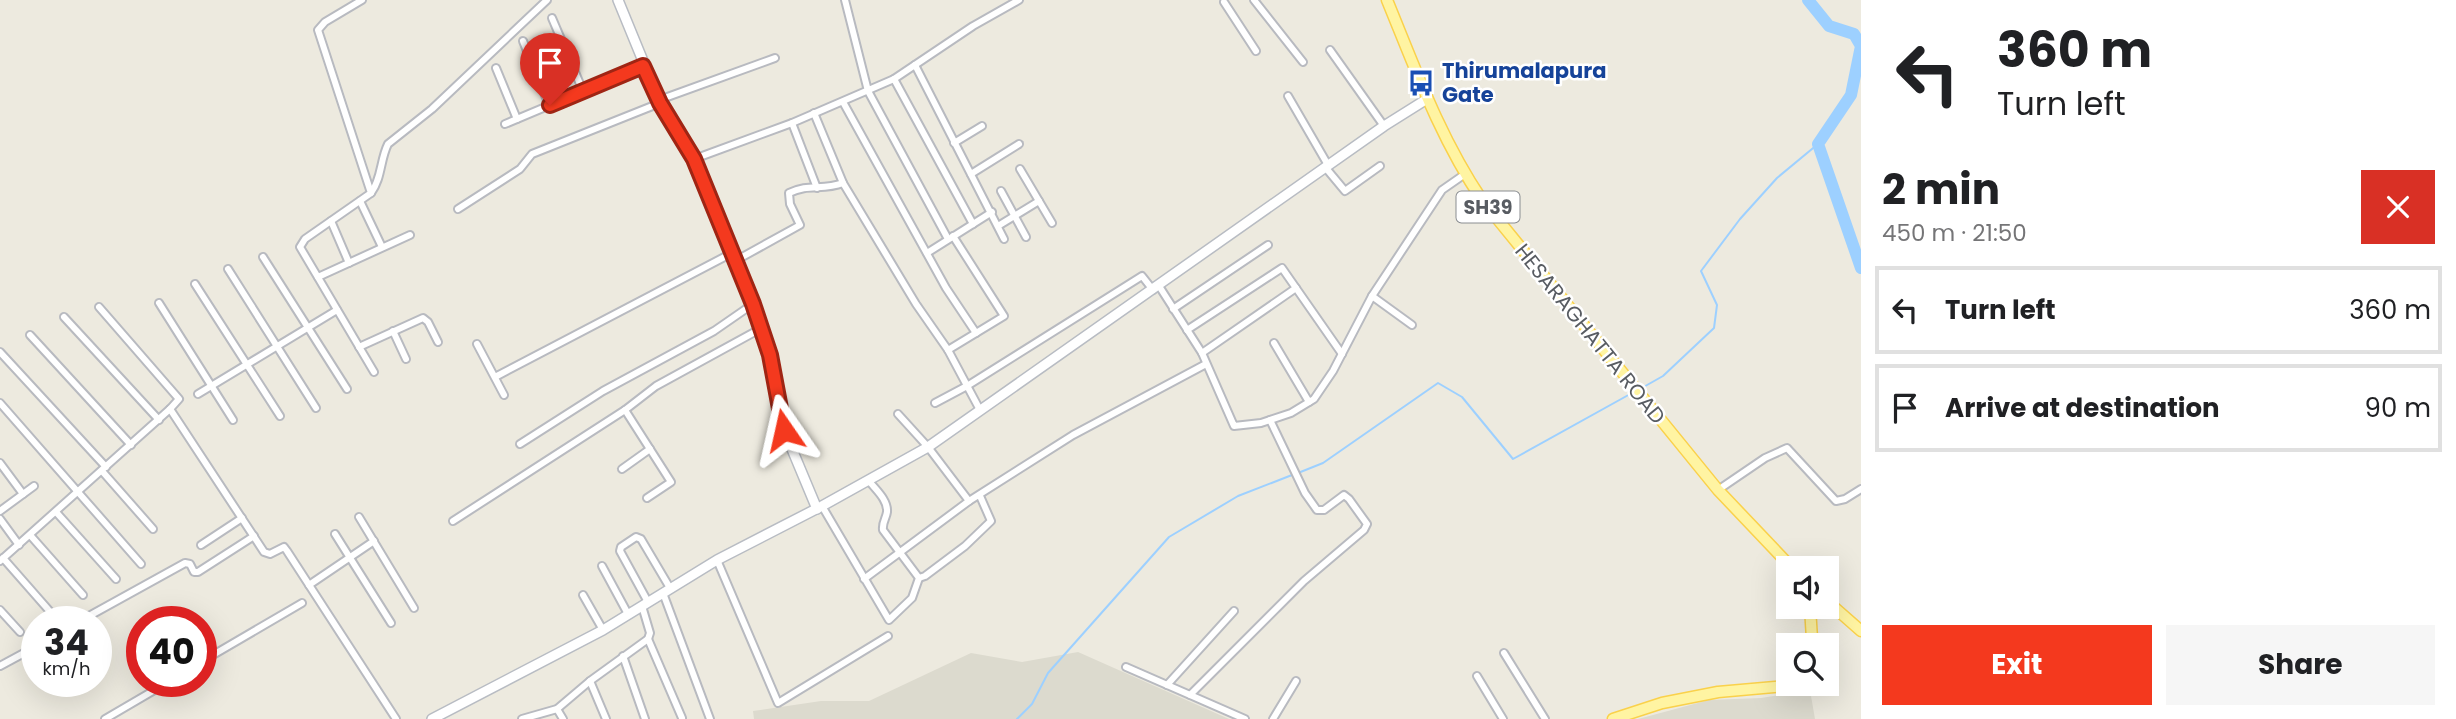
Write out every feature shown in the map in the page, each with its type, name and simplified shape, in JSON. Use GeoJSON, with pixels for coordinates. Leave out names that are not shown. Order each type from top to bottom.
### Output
{"type":"FeatureCollection","features":[{"type":"Feature","properties":{"kind":"main road","name":"HESARAGHATTA ROAD"},"geometry":{"type":"LineString","coordinates":[[1387,0],[1427,99],[1465,174],[1482,200],[1718,490],[1781,556]]}},
{"type":"Feature","properties":{"kind":"main road"},"geometry":{"type":"LineString","coordinates":[[1839,612],[1861,631]]}},
{"type":"Feature","properties":{"kind":"main road"},"geometry":{"type":"LineString","coordinates":[[1613,719],[1662,703],[1707,694],[1776,687]]}},
{"type":"Feature","properties":{"kind":"street"},"geometry":{"type":"LineString","coordinates":[[362,0],[325,22],[318,30],[371,193]]}},
{"type":"Feature","properties":{"kind":"street"},"geometry":{"type":"LineString","coordinates":[[374,372],[300,247],[305,239],[371,193],[379,178],[388,144],[432,109],[547,0]]}},
{"type":"Feature","properties":{"kind":"street"},"geometry":{"type":"LineString","coordinates":[[618,0],[659,101],[694,159],[753,304],[770,355],[784,430],[820,508],[889,620],[912,598],[919,578]]}},
{"type":"Feature","properties":{"kind":"street"},"geometry":{"type":"LineString","coordinates":[[845,0],[868,91],[951,238],[1004,316],[948,350]]}},
{"type":"Feature","properties":{"kind":"street"},"geometry":{"type":"LineString","coordinates":[[694,159],[792,123],[894,79],[973,26],[1019,0]]}},
{"type":"Feature","properties":{"kind":"street"},"geometry":{"type":"LineString","coordinates":[[1254,0],[1303,62]]}},
{"type":"Feature","properties":{"kind":"street"},"geometry":{"type":"LineString","coordinates":[[1225,1],[1256,51]]}},
{"type":"Feature","properties":{"kind":"street"},"geometry":{"type":"LineString","coordinates":[[552,18],[583,91]]}},
{"type":"Feature","properties":{"kind":"street"},"geometry":{"type":"LineString","coordinates":[[523,41],[550,105]]}},
{"type":"Feature","properties":{"kind":"street"},"geometry":{"type":"LineString","coordinates":[[1330,50],[1384,126]]}},
{"type":"Feature","properties":{"kind":"street"},"geometry":{"type":"LineString","coordinates":[[458,209],[520,169],[532,154],[659,101],[775,58]]}},
{"type":"Feature","properties":{"kind":"street"},"geometry":{"type":"LineString","coordinates":[[915,65],[1004,240]]}},
{"type":"Feature","properties":{"kind":"street"},"geometry":{"type":"LineString","coordinates":[[505,124],[643,66]]}},
{"type":"Feature","properties":{"kind":"street"},"geometry":{"type":"LineString","coordinates":[[496,68],[517,119]]}},
{"type":"Feature","properties":{"kind":"street"},"geometry":{"type":"LineString","coordinates":[[894,79],[973,224]]}},
{"type":"Feature","properties":{"kind":"street"},"geometry":{"type":"LineString","coordinates":[[1288,96],[1327,166],[1345,191],[1380,166]]}},
{"type":"Feature","properties":{"kind":"street"},"geometry":{"type":"LineString","coordinates":[[432,719],[603,629],[717,560],[820,508],[928,447],[1384,126],[1427,99]]}},
{"type":"Feature","properties":{"kind":"street"},"geometry":{"type":"LineString","coordinates":[[843,102],[975,333]]}},
{"type":"Feature","properties":{"kind":"street"},"geometry":{"type":"LineString","coordinates":[[814,113],[844,183],[916,304],[948,350],[980,411]]}},
{"type":"Feature","properties":{"kind":"street"},"geometry":{"type":"LineString","coordinates":[[792,123],[817,188]]}},
{"type":"Feature","properties":{"kind":"street"},"geometry":{"type":"LineString","coordinates":[[954,144],[982,126]]}},
{"type":"Feature","properties":{"kind":"street"},"geometry":{"type":"LineString","coordinates":[[971,174],[1019,144]]}},
{"type":"Feature","properties":{"kind":"street"},"geometry":{"type":"LineString","coordinates":[[1020,169],[1052,223]]}},
{"type":"Feature","properties":{"kind":"street"},"geometry":{"type":"LineString","coordinates":[[935,402],[967,386],[1142,276],[1173,309],[1202,353],[1234,426],[1270,420],[1291,413],[1309,402],[1320,390],[1372,296],[1442,190],[1465,174]]}},
{"type":"Feature","properties":{"kind":"street"},"geometry":{"type":"LineString","coordinates":[[495,377],[800,225],[790,204],[789,194],[804,186],[817,188],[844,183]]}},
{"type":"Feature","properties":{"kind":"street"},"geometry":{"type":"LineString","coordinates":[[1001,191],[1026,237]]}},
{"type":"Feature","properties":{"kind":"street"},"geometry":{"type":"LineString","coordinates":[[360,201],[382,247]]}},
{"type":"Feature","properties":{"kind":"street"},"geometry":{"type":"LineString","coordinates":[[998,226],[1039,201]]}},
{"type":"Feature","properties":{"kind":"street"},"geometry":{"type":"LineString","coordinates":[[927,253],[992,212]]}},
{"type":"Feature","properties":{"kind":"street"},"geometry":{"type":"LineString","coordinates":[[331,221],[349,263]]}},
{"type":"Feature","properties":{"kind":"street"},"geometry":{"type":"LineString","coordinates":[[318,278],[410,234]]}},
{"type":"Feature","properties":{"kind":"street"},"geometry":{"type":"LineString","coordinates":[[1173,309],[1268,245]]}},
{"type":"Feature","properties":{"kind":"street"},"geometry":{"type":"LineString","coordinates":[[263,257],[347,389]]}},
{"type":"Feature","properties":{"kind":"street"},"geometry":{"type":"LineString","coordinates":[[1187,330],[1282,268],[1342,354]]}},
{"type":"Feature","properties":{"kind":"street"},"geometry":{"type":"LineString","coordinates":[[228,269],[316,408]]}},
{"type":"Feature","properties":{"kind":"street"},"geometry":{"type":"LineString","coordinates":[[195,284],[279,416]]}},
{"type":"Feature","properties":{"kind":"street"},"geometry":{"type":"LineString","coordinates":[[1202,353],[1296,288]]}},
{"type":"Feature","properties":{"kind":"street"},"geometry":{"type":"LineString","coordinates":[[1372,296],[1412,325]]}},
{"type":"Feature","properties":{"kind":"street"},"geometry":{"type":"LineString","coordinates":[[159,303],[233,420]]}},
{"type":"Feature","properties":{"kind":"street"},"geometry":{"type":"LineString","coordinates":[[520,444],[603,391],[714,331],[753,304]]}},
{"type":"Feature","properties":{"kind":"street"},"geometry":{"type":"LineString","coordinates":[[45,606],[2,560],[178,401],[178,396],[99,307]]}},
{"type":"Feature","properties":{"kind":"street"},"geometry":{"type":"LineString","coordinates":[[198,394],[337,310]]}},
{"type":"Feature","properties":{"kind":"street"},"geometry":{"type":"LineString","coordinates":[[64,317],[159,420]]}},
{"type":"Feature","properties":{"kind":"street"},"geometry":{"type":"LineString","coordinates":[[359,346],[423,318],[428,322],[438,342]]}},
{"type":"Feature","properties":{"kind":"street"},"geometry":{"type":"LineString","coordinates":[[453,521],[625,410],[656,386],[762,328]]}},
{"type":"Feature","properties":{"kind":"street"},"geometry":{"type":"LineString","coordinates":[[393,331],[405,359]]}},
{"type":"Feature","properties":{"kind":"street"},"geometry":{"type":"LineString","coordinates":[[30,335],[131,445]]}},
{"type":"Feature","properties":{"kind":"street"},"geometry":{"type":"LineString","coordinates":[[1273,343],[1309,402]]}},
{"type":"Feature","properties":{"kind":"street"},"geometry":{"type":"LineString","coordinates":[[477,344],[504,395]]}},
{"type":"Feature","properties":{"kind":"street"},"geometry":{"type":"LineString","coordinates":[[0,352],[104,469],[153,530]]}},
{"type":"Feature","properties":{"kind":"street"},"geometry":{"type":"LineString","coordinates":[[864,579],[969,501],[1073,435],[1206,363]]}},
{"type":"Feature","properties":{"kind":"street"},"geometry":{"type":"LineString","coordinates":[[0,403],[141,564]]}},
{"type":"Feature","properties":{"kind":"street"},"geometry":{"type":"LineString","coordinates":[[170,410],[267,554],[285,548],[396,719]]}},
{"type":"Feature","properties":{"kind":"street"},"geometry":{"type":"LineString","coordinates":[[625,410],[671,482],[647,498]]}},
{"type":"Feature","properties":{"kind":"street"},"geometry":{"type":"LineString","coordinates":[[898,414],[928,447],[969,501]]}},
{"type":"Feature","properties":{"kind":"street"},"geometry":{"type":"LineString","coordinates":[[1190,695],[1304,581],[1364,530],[1367,524],[1344,495],[1324,510],[1317,510],[1270,420]]}},
{"type":"Feature","properties":{"kind":"street"},"geometry":{"type":"LineString","coordinates":[[1718,490],[1765,458],[1787,448],[1836,501],[1861,489]]}},
{"type":"Feature","properties":{"kind":"street"},"geometry":{"type":"LineString","coordinates":[[622,469],[650,449]]}},
{"type":"Feature","properties":{"kind":"street"},"geometry":{"type":"LineString","coordinates":[[0,463],[23,494]]}},
{"type":"Feature","properties":{"kind":"street"},"geometry":{"type":"LineString","coordinates":[[869,481],[883,498],[887,508],[887,515],[882,523],[883,530],[919,578]]}},
{"type":"Feature","properties":{"kind":"street"},"geometry":{"type":"LineString","coordinates":[[0,511],[34,486]]}},
{"type":"Feature","properties":{"kind":"street"},"geometry":{"type":"LineString","coordinates":[[919,578],[965,546],[992,521],[979,496]]}},
{"type":"Feature","properties":{"kind":"street"},"geometry":{"type":"LineString","coordinates":[[55,512],[116,579]]}},
{"type":"Feature","properties":{"kind":"street"},"geometry":{"type":"LineString","coordinates":[[359,517],[414,608]]}},
{"type":"Feature","properties":{"kind":"street"},"geometry":{"type":"LineString","coordinates":[[201,545],[242,518]]}},
{"type":"Feature","properties":{"kind":"street"},"geometry":{"type":"LineString","coordinates":[[0,519],[19,545]]}},
{"type":"Feature","properties":{"kind":"street"},"geometry":{"type":"LineString","coordinates":[[335,534],[391,623]]}},
{"type":"Feature","properties":{"kind":"street"},"geometry":{"type":"LineString","coordinates":[[30,535],[83,595]]}},
{"type":"Feature","properties":{"kind":"street"},"geometry":{"type":"LineString","coordinates":[[107,606],[185,563],[190,564],[194,572],[198,572],[254,536]]}},
{"type":"Feature","properties":{"kind":"street"},"geometry":{"type":"LineString","coordinates":[[522,719],[557,709],[648,639],[650,633],[645,604],[620,551],[621,547],[636,537],[641,539],[666,591],[710,719]]}},
{"type":"Feature","properties":{"kind":"street"},"geometry":{"type":"LineString","coordinates":[[309,585],[374,541]]}},
{"type":"Feature","properties":{"kind":"street"},"geometry":{"type":"LineString","coordinates":[[717,560],[778,703],[888,636]]}},
{"type":"Feature","properties":{"kind":"street"},"geometry":{"type":"LineString","coordinates":[[602,566],[628,614]]}},
{"type":"Feature","properties":{"kind":"street"},"geometry":{"type":"LineString","coordinates":[[583,595],[603,629]]}},
{"type":"Feature","properties":{"kind":"street"},"geometry":{"type":"LineString","coordinates":[[217,653],[302,603]]}},
{"type":"Feature","properties":{"kind":"street"},"geometry":{"type":"LineString","coordinates":[[0,610],[20,632]]}},
{"type":"Feature","properties":{"kind":"street"},"geometry":{"type":"LineString","coordinates":[[1167,685],[1234,611]]}},
{"type":"Feature","properties":{"kind":"street"},"geometry":{"type":"LineString","coordinates":[[648,639],[682,718]]}},
{"type":"Feature","properties":{"kind":"street"},"geometry":{"type":"LineString","coordinates":[[1504,653],[1545,719]]}},
{"type":"Feature","properties":{"kind":"street"},"geometry":{"type":"LineString","coordinates":[[0,666],[21,655]]}},
{"type":"Feature","properties":{"kind":"street"},"geometry":{"type":"LineString","coordinates":[[623,656],[645,719]]}},
{"type":"Feature","properties":{"kind":"street"},"geometry":{"type":"LineString","coordinates":[[1126,667],[1245,719]]}},
{"type":"Feature","properties":{"kind":"street"},"geometry":{"type":"LineString","coordinates":[[1478,676],[1503,719]]}},
{"type":"Feature","properties":{"kind":"street"},"geometry":{"type":"LineString","coordinates":[[590,681],[606,719]]}},
{"type":"Feature","properties":{"kind":"street"},"geometry":{"type":"LineString","coordinates":[[1273,719],[1296,681]]}},
{"type":"Feature","properties":{"kind":"street"},"geometry":{"type":"LineString","coordinates":[[105,719],[143,697]]}},
{"type":"Feature","properties":{"kind":"street"},"geometry":{"type":"LineString","coordinates":[[557,709],[563,719]]}},
{"type":"Feature","properties":{"kind":"shaded area"},"geometry":{"type":"Polygon","coordinates":[[[1078,652],[1229,719],[754,719],[753,711],[821,701],[869,701],[971,653],[1022,662],[1078,652]]]}},
{"type":"Feature","properties":{"kind":"shaded area"},"geometry":{"type":"Polygon","coordinates":[[[1811,696],[1815,719],[1638,719],[1709,700],[1811,696]]]}},
{"type":"Feature","properties":{"kind":"waterway"},"geometry":{"type":"LineString","coordinates":[[1808,0],[1829,26],[1854,34],[1861,46],[1851,95],[1818,144],[1861,268]]}},
{"type":"Feature","properties":{"kind":"waterway"},"geometry":{"type":"LineString","coordinates":[[1640,389],[1663,376],[1714,328],[1717,305],[1701,271],[1740,219],[1777,178],[1818,144]]}},
{"type":"Feature","properties":{"kind":"waterway"},"geometry":{"type":"LineString","coordinates":[[1298,473],[1323,463],[1438,383],[1462,397],[1513,459],[1632,393]]}},
{"type":"Feature","properties":{"kind":"waterway"},"geometry":{"type":"LineString","coordinates":[[1017,719],[1032,704],[1048,673],[1169,537],[1238,496],[1292,475]]}},
{"type":"Feature","properties":{"kind":"place","name":"Thirumalapura Gate"},"geometry":{"type":"Point","coordinates":[1421,83]}},
{"type":"Feature","properties":{"kind":"route"},"geometry":{"type":"LineString","coordinates":[[550,105],[643,66],[660,103],[694,159],[753,304],[770,355],[784,430]]}}]}
